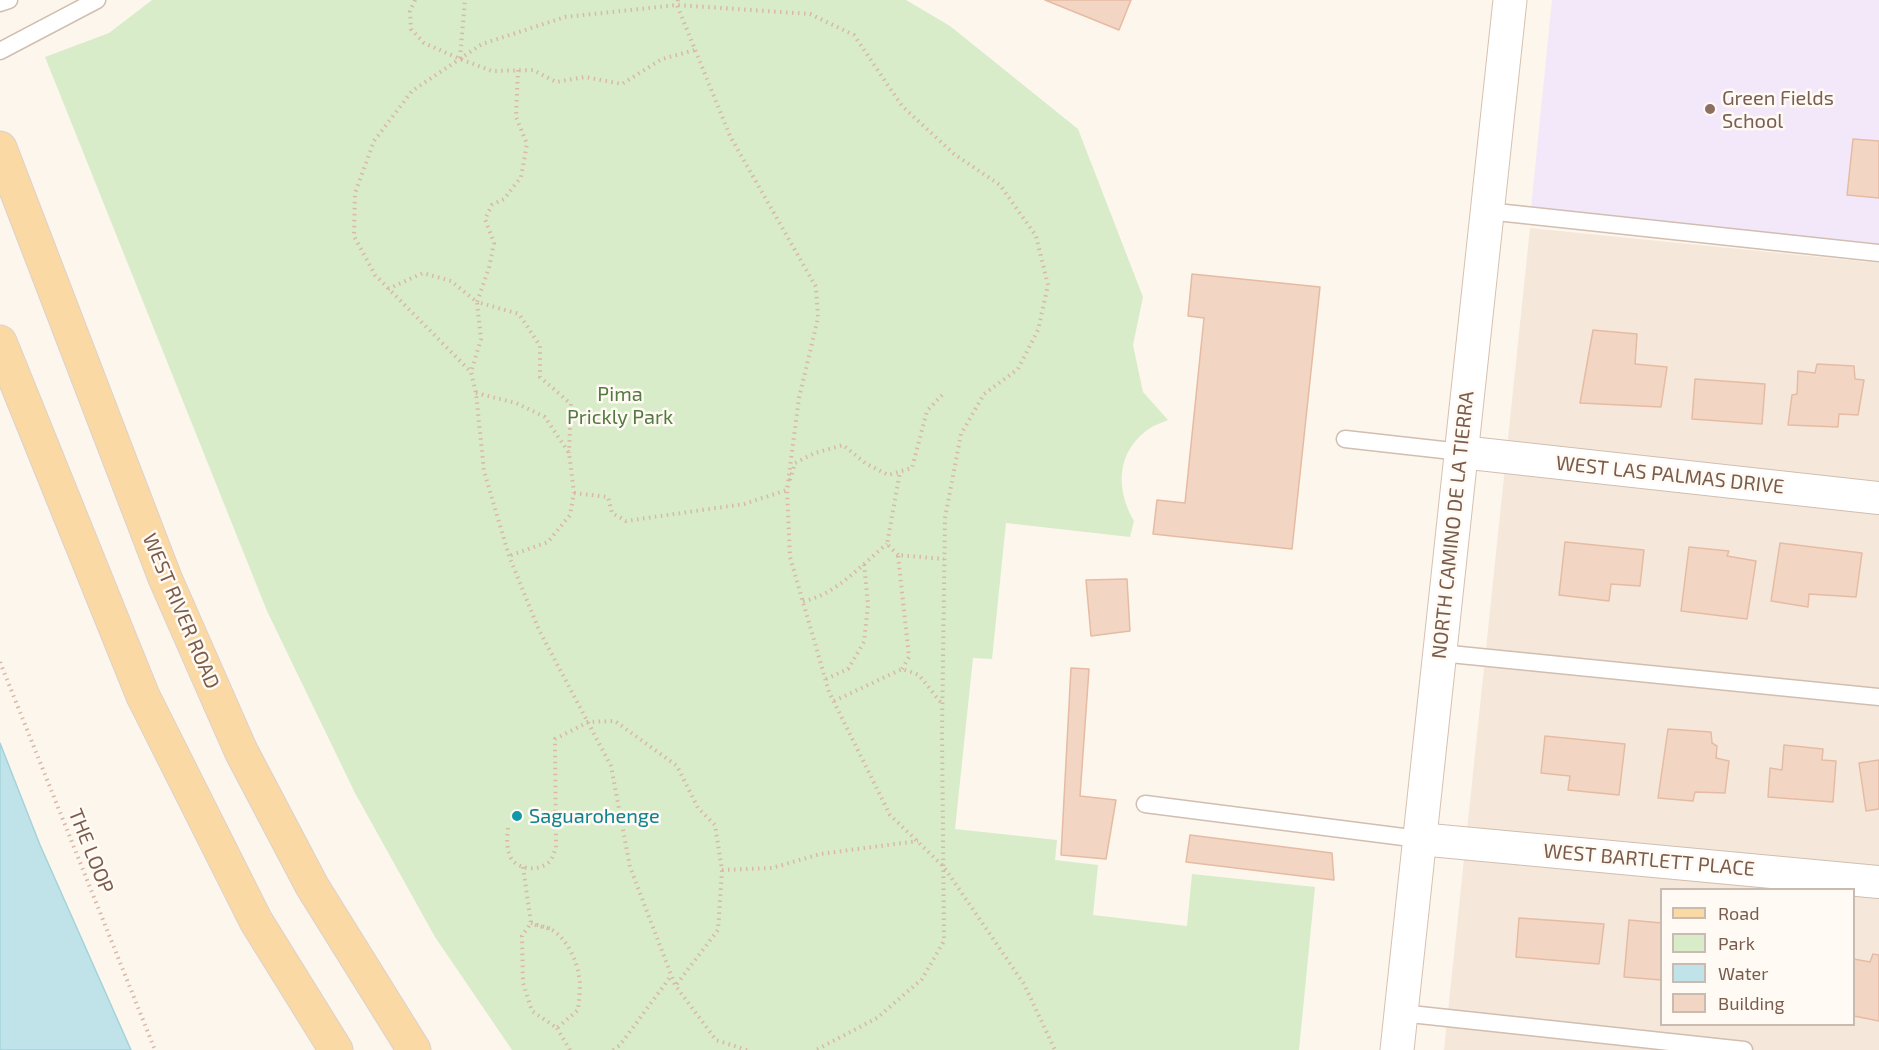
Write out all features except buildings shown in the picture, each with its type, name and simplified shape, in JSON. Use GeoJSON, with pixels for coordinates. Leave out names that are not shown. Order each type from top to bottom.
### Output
{"type":"FeatureCollection","features":[{"type":"Feature","properties":{"kind":"main road","name":"WEST RIVER ROAD"},"geometry":{"type":"LineString","coordinates":[[0,148],[165,578],[241,751],[312,886],[414,1050]]}},
{"type":"Feature","properties":{"kind":"main road"},"geometry":{"type":"LineString","coordinates":[[0,342],[143,696],[256,921],[336,1050]]}},
{"type":"Feature","properties":{"kind":"street","name":"NORTH CAMINO DE LA TIERRA"},"geometry":{"type":"LineString","coordinates":[[1397,1050],[1510,0]]}},
{"type":"Feature","properties":{"kind":"street","name":"WEST LAS PALMAS DRIVE"},"geometry":{"type":"LineString","coordinates":[[1461,452],[1879,498]]}},
{"type":"Feature","properties":{"kind":"street","name":"WEST BARTLETT PLACE"},"geometry":{"type":"LineString","coordinates":[[1419,839],[1879,882]]}},
{"type":"Feature","properties":{"kind":"lane"},"geometry":{"type":"LineString","coordinates":[[0,3],[9,0]]}},
{"type":"Feature","properties":{"kind":"lane"},"geometry":{"type":"LineString","coordinates":[[0,51],[97,0]]}},
{"type":"Feature","properties":{"kind":"lane"},"geometry":{"type":"LineString","coordinates":[[1487,211],[1879,253]]}},
{"type":"Feature","properties":{"kind":"lane"},"geometry":{"type":"LineString","coordinates":[[1345,439],[1461,452]]}},
{"type":"Feature","properties":{"kind":"lane"},"geometry":{"type":"LineString","coordinates":[[1440,653],[1879,697]]}},
{"type":"Feature","properties":{"kind":"lane"},"geometry":{"type":"LineString","coordinates":[[1145,804],[1419,839]]}},
{"type":"Feature","properties":{"kind":"lane"},"geometry":{"type":"LineString","coordinates":[[1401,1013],[1744,1050]]}},
{"type":"Feature","properties":{"kind":"path"},"geometry":{"type":"LineString","coordinates":[[415,0],[410,11],[411,29],[424,43],[492,71],[533,70],[556,82],[585,77],[622,84],[662,59],[695,50]]}},
{"type":"Feature","properties":{"kind":"path"},"geometry":{"type":"LineString","coordinates":[[460,59],[465,0]]}},
{"type":"Feature","properties":{"kind":"path"},"geometry":{"type":"LineString","coordinates":[[678,3],[730,136],[816,287],[818,318],[799,398],[787,490],[790,557],[826,679],[834,701],[890,815],[945,867],[1024,984],[1055,1050]]}},
{"type":"Feature","properties":{"kind":"path"},"geometry":{"type":"LineString","coordinates":[[747,1050],[716,1040],[675,985],[671,976],[630,867],[611,766],[540,630],[509,556],[483,471],[476,393],[471,372],[375,275],[354,236],[355,193],[374,141],[412,90],[482,44],[565,17],[678,3],[810,14],[854,35],[902,106],[954,154],[1000,185],[1036,236],[1048,285],[1038,330],[1018,369],[984,394],[961,434],[945,518],[942,704],[944,940],[922,979],[877,1018],[816,1050]]}},
{"type":"Feature","properties":{"kind":"path"},"geometry":{"type":"LineString","coordinates":[[471,372],[482,339],[477,302],[489,268],[494,243],[485,219],[492,205],[504,199],[521,177],[527,144],[516,117],[518,70]]}},
{"type":"Feature","properties":{"kind":"path"},"geometry":{"type":"LineString","coordinates":[[388,289],[423,273],[450,281],[477,302],[519,314],[540,346],[540,377],[571,404],[569,453],[574,493],[570,515],[548,542],[509,556]]}},
{"type":"Feature","properties":{"kind":"path"},"geometry":{"type":"LineString","coordinates":[[476,393],[516,402],[545,417],[569,453]]}},
{"type":"Feature","properties":{"kind":"path"},"geometry":{"type":"LineString","coordinates":[[787,490],[795,463],[814,453],[843,446],[865,464],[888,475],[912,468],[927,411],[942,394]]}},
{"type":"Feature","properties":{"kind":"path"},"geometry":{"type":"LineString","coordinates":[[803,601],[816,599],[838,585],[887,544],[900,472]]}},
{"type":"Feature","properties":{"kind":"path"},"geometry":{"type":"LineString","coordinates":[[574,493],[608,497],[612,513],[626,520],[744,504],[787,490]]}},
{"type":"Feature","properties":{"kind":"path"},"geometry":{"type":"LineString","coordinates":[[834,701],[902,669],[909,657],[898,555],[887,544]]}},
{"type":"Feature","properties":{"kind":"path"},"geometry":{"type":"LineString","coordinates":[[898,555],[944,558]]}},
{"type":"Feature","properties":{"kind":"path"},"geometry":{"type":"LineString","coordinates":[[826,679],[848,669],[864,642],[868,605],[864,563]]}},
{"type":"Feature","properties":{"kind":"path","name":"THE LOOP"},"geometry":{"type":"LineString","coordinates":[[0,662],[155,1050]]}},
{"type":"Feature","properties":{"kind":"path"},"geometry":{"type":"LineString","coordinates":[[902,669],[919,675],[942,704]]}},
{"type":"Feature","properties":{"kind":"path"},"geometry":{"type":"LineString","coordinates":[[508,828],[506,842],[512,859],[523,867],[538,868],[550,861],[556,848],[555,739],[588,722],[615,720],[677,766],[698,808],[715,825],[722,870],[718,930],[675,985]]}},
{"type":"Feature","properties":{"kind":"path"},"geometry":{"type":"LineString","coordinates":[[722,870],[772,868],[820,854],[918,841]]}},
{"type":"Feature","properties":{"kind":"path"},"geometry":{"type":"LineString","coordinates":[[523,867],[531,923],[522,936],[524,983],[532,1011],[557,1028],[570,1050]]}},
{"type":"Feature","properties":{"kind":"path"},"geometry":{"type":"LineString","coordinates":[[531,923],[552,929],[562,939],[572,954],[579,976],[578,1010],[557,1028]]}},
{"type":"Feature","properties":{"kind":"path"},"geometry":{"type":"LineString","coordinates":[[613,1050],[620,1045],[671,976]]}},
{"type":"Feature","properties":{"kind":"shaded area","name":"Green Fields School"},"geometry":{"type":"Polygon","coordinates":[[[1552,0],[1879,0],[1879,245],[1530,218],[1552,0]]]}},
{"type":"Feature","properties":{"kind":"shaded area"},"geometry":{"type":"Polygon","coordinates":[[[1530,228],[1879,263],[1879,1050],[1444,1050],[1530,228]]]}},
{"type":"Feature","properties":{"kind":"green space","name":"Pima Prickly Park"},"geometry":{"type":"Polygon","coordinates":[[[152,0],[906,0],[950,26],[1078,129],[1143,297],[1133,345],[1143,392],[1168,420],[1148,429],[1136,440],[1124,461],[1122,485],[1124,497],[1134,521],[1130,537],[1006,523],[992,659],[973,658],[955,829],[1057,840],[1055,860],[1098,865],[1093,915],[1187,926],[1192,874],[1315,887],[1299,1050],[512,1050],[435,937],[355,793],[267,611],[45,57],[109,33],[152,0]]]}},
{"type":"Feature","properties":{"kind":"water"},"geometry":{"type":"Polygon","coordinates":[[[0,743],[40,845],[131,1050],[0,1050],[0,743]]]}},
{"type":"Feature","properties":{"kind":"place","name":"Green Fields School"},"geometry":{"type":"Point","coordinates":[1710,109]}},
{"type":"Feature","properties":{"kind":"place","name":"Saguarohenge"},"geometry":{"type":"Point","coordinates":[517,816]}}]}
